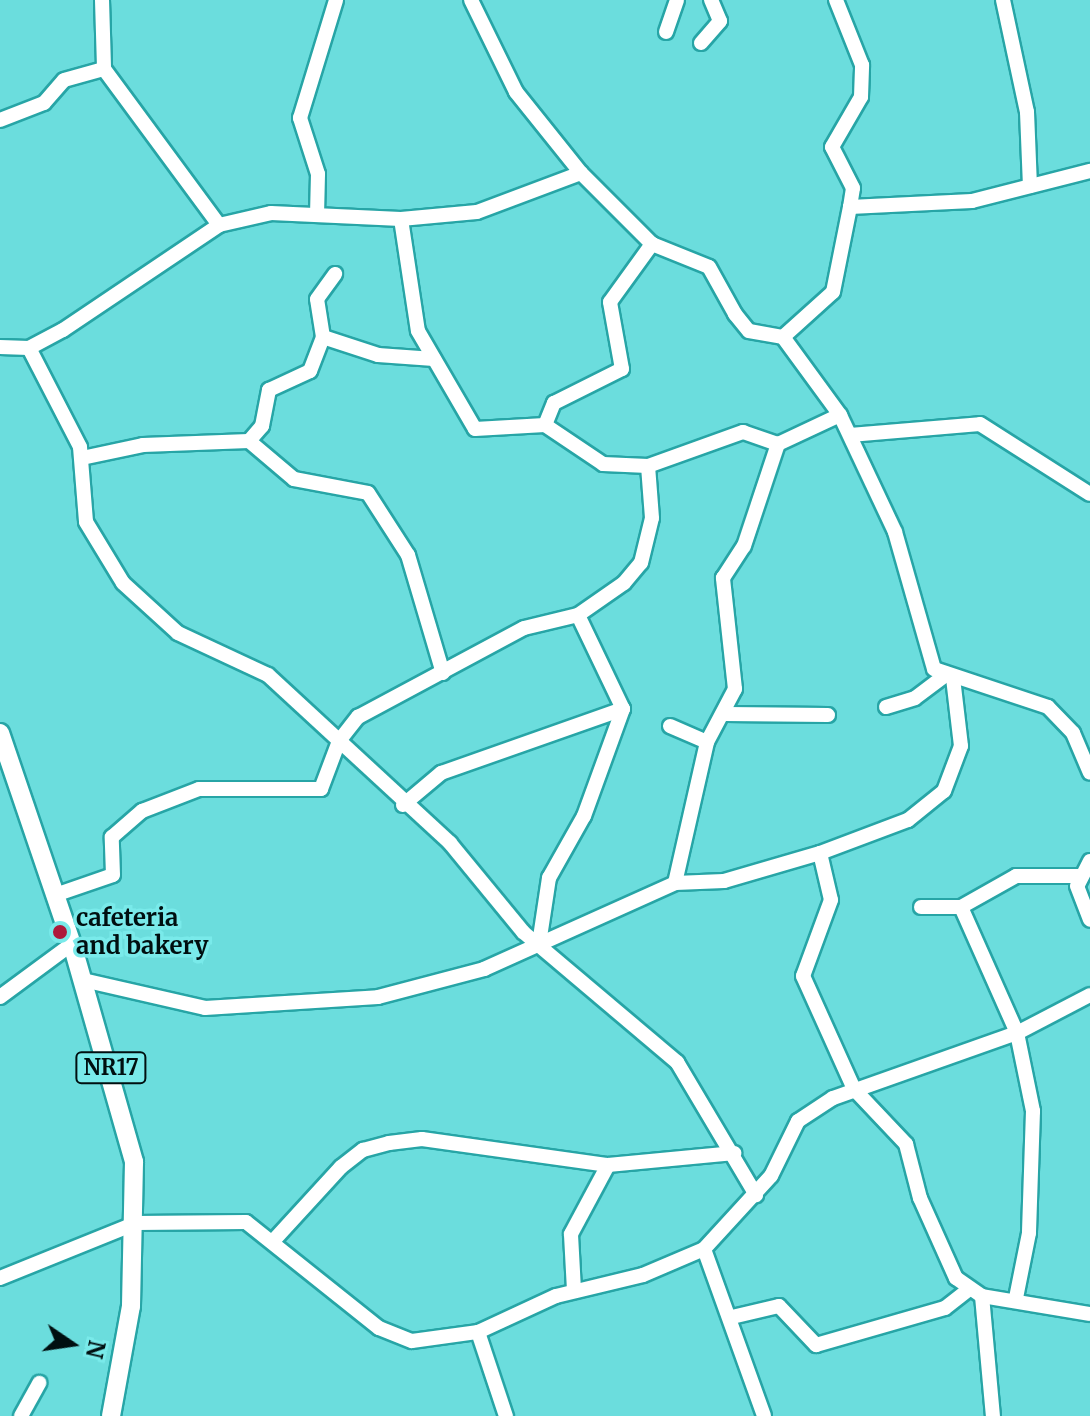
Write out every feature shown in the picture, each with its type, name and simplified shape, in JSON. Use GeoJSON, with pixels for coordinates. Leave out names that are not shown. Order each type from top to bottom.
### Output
{"type":"FeatureCollection","features":[{"type":"Feature","properties":{"kind":"main road","name":"NR17"},"geometry":{"type":"LineString","coordinates":[[0,733],[72,944],[130,1137],[136,1223],[131,1306],[111,1416]]}},
{"type":"Feature","properties":{"kind":"street"},"geometry":{"type":"LineString","coordinates":[[102,0],[104,69],[219,225]]}},
{"type":"Feature","properties":{"kind":"street"},"geometry":{"type":"LineString","coordinates":[[317,215],[318,174],[300,118],[336,0]]}},
{"type":"Feature","properties":{"kind":"street"},"geometry":{"type":"LineString","coordinates":[[471,0],[516,92],[581,173],[652,244],[709,267],[749,331],[783,337],[840,415],[895,532],[934,669],[949,677],[1048,707],[1062,718],[1085,754],[1090,773]]}},
{"type":"Feature","properties":{"kind":"street"},"geometry":{"type":"LineString","coordinates":[[666,32],[677,0]]}},
{"type":"Feature","properties":{"kind":"street"},"geometry":{"type":"LineString","coordinates":[[701,43],[720,21],[711,0]]}},
{"type":"Feature","properties":{"kind":"street"},"geometry":{"type":"LineString","coordinates":[[783,337],[833,292],[853,188],[832,147],[861,97],[862,65],[836,0]]}},
{"type":"Feature","properties":{"kind":"street"},"geometry":{"type":"LineString","coordinates":[[1003,0],[1027,112],[1030,186]]}},
{"type":"Feature","properties":{"kind":"street"},"geometry":{"type":"LineString","coordinates":[[0,120],[44,103],[64,80],[104,69]]}},
{"type":"Feature","properties":{"kind":"street"},"geometry":{"type":"LineString","coordinates":[[850,207],[972,201],[1090,171]]}},
{"type":"Feature","properties":{"kind":"street"},"geometry":{"type":"LineString","coordinates":[[0,347],[29,348],[219,225],[262,214],[401,219],[508,205],[581,173]]}},
{"type":"Feature","properties":{"kind":"street"},"geometry":{"type":"LineString","coordinates":[[401,219],[418,331],[475,429],[545,425],[603,464],[648,466],[743,432],[778,444],[840,415]]}},
{"type":"Feature","properties":{"kind":"street"},"geometry":{"type":"LineString","coordinates":[[545,425],[554,403],[622,369],[610,302],[652,244]]}},
{"type":"Feature","properties":{"kind":"street"},"geometry":{"type":"LineString","coordinates":[[249,441],[262,426],[269,390],[310,371],[323,337],[317,299],[335,274]]}},
{"type":"Feature","properties":{"kind":"street"},"geometry":{"type":"LineString","coordinates":[[323,337],[378,355],[434,359]]}},
{"type":"Feature","properties":{"kind":"street"},"geometry":{"type":"LineString","coordinates":[[29,348],[82,458],[86,522],[123,583],[178,633],[268,675],[403,805],[450,843],[539,944],[677,1062],[734,1153],[756,1195]]}},
{"type":"Feature","properties":{"kind":"street"},"geometry":{"type":"LineString","coordinates":[[850,435],[980,424],[1090,494]]}},
{"type":"Feature","properties":{"kind":"street"},"geometry":{"type":"LineString","coordinates":[[82,458],[143,445],[249,441],[294,479],[352,486],[376,502],[422,589],[443,673]]}},
{"type":"Feature","properties":{"kind":"street"},"geometry":{"type":"LineString","coordinates":[[675,883],[707,742],[726,714],[735,689],[719,594],[760,506],[778,444]]}},
{"type":"Feature","properties":{"kind":"street"},"geometry":{"type":"LineString","coordinates":[[55,895],[113,875],[112,837],[142,811],[199,789],[321,789],[339,741],[358,717],[524,628],[578,615],[641,563],[654,496],[648,466]]}},
{"type":"Feature","properties":{"kind":"street"},"geometry":{"type":"LineString","coordinates":[[539,944],[552,870],[584,816],[623,709],[578,615]]}},
{"type":"Feature","properties":{"kind":"street"},"geometry":{"type":"LineString","coordinates":[[886,707],[915,698],[949,677]]}},
{"type":"Feature","properties":{"kind":"street"},"geometry":{"type":"LineString","coordinates":[[83,980],[205,1008],[324,1002],[454,979],[585,929],[675,883],[724,881],[820,853],[908,820],[944,791],[961,746],[949,677]]}},
{"type":"Feature","properties":{"kind":"street"},"geometry":{"type":"LineString","coordinates":[[403,805],[441,773],[623,709]]}},
{"type":"Feature","properties":{"kind":"street"},"geometry":{"type":"LineString","coordinates":[[726,714],[828,715]]}},
{"type":"Feature","properties":{"kind":"street"},"geometry":{"type":"LineString","coordinates":[[670,726],[707,742]]}},
{"type":"Feature","properties":{"kind":"street"},"geometry":{"type":"LineString","coordinates":[[820,853],[831,900],[803,976],[854,1089],[906,1144],[920,1198],[975,1294],[993,1416]]}},
{"type":"Feature","properties":{"kind":"street"},"geometry":{"type":"LineString","coordinates":[[1078,876],[1090,861]]}},
{"type":"Feature","properties":{"kind":"street"},"geometry":{"type":"LineString","coordinates":[[921,907],[961,907],[1016,876],[1078,876]]}},
{"type":"Feature","properties":{"kind":"street"},"geometry":{"type":"LineString","coordinates":[[1078,876],[1090,920]]}},
{"type":"Feature","properties":{"kind":"street"},"geometry":{"type":"LineString","coordinates":[[961,907],[1017,1033],[1033,1111],[1033,1165],[1016,1298]]}},
{"type":"Feature","properties":{"kind":"street"},"geometry":{"type":"LineString","coordinates":[[0,997],[72,944]]}},
{"type":"Feature","properties":{"kind":"street"},"geometry":{"type":"LineString","coordinates":[[0,1278],[136,1223],[246,1222],[275,1239],[379,1328],[412,1341],[478,1332],[574,1290],[643,1275],[704,1249],[756,1195],[788,1131],[854,1089],[1017,1033],[1090,995]]}},
{"type":"Feature","properties":{"kind":"street"},"geometry":{"type":"LineString","coordinates":[[275,1239],[341,1167],[363,1150],[389,1143],[422,1139],[608,1165],[734,1153]]}},
{"type":"Feature","properties":{"kind":"street"},"geometry":{"type":"LineString","coordinates":[[574,1290],[571,1234],[608,1165]]}},
{"type":"Feature","properties":{"kind":"street"},"geometry":{"type":"LineString","coordinates":[[704,1249],[732,1317],[764,1416]]}},
{"type":"Feature","properties":{"kind":"street"},"geometry":{"type":"LineString","coordinates":[[732,1317],[779,1306],[816,1345],[945,1308],[975,1294],[1016,1298],[1090,1314]]}},
{"type":"Feature","properties":{"kind":"street"},"geometry":{"type":"LineString","coordinates":[[478,1332],[506,1416]]}},
{"type":"Feature","properties":{"kind":"street"},"geometry":{"type":"LineString","coordinates":[[21,1416],[39,1383]]}},
{"type":"Feature","properties":{"kind":"place","name":"cafeteria and bakery"},"geometry":{"type":"Point","coordinates":[60,932]}}]}
